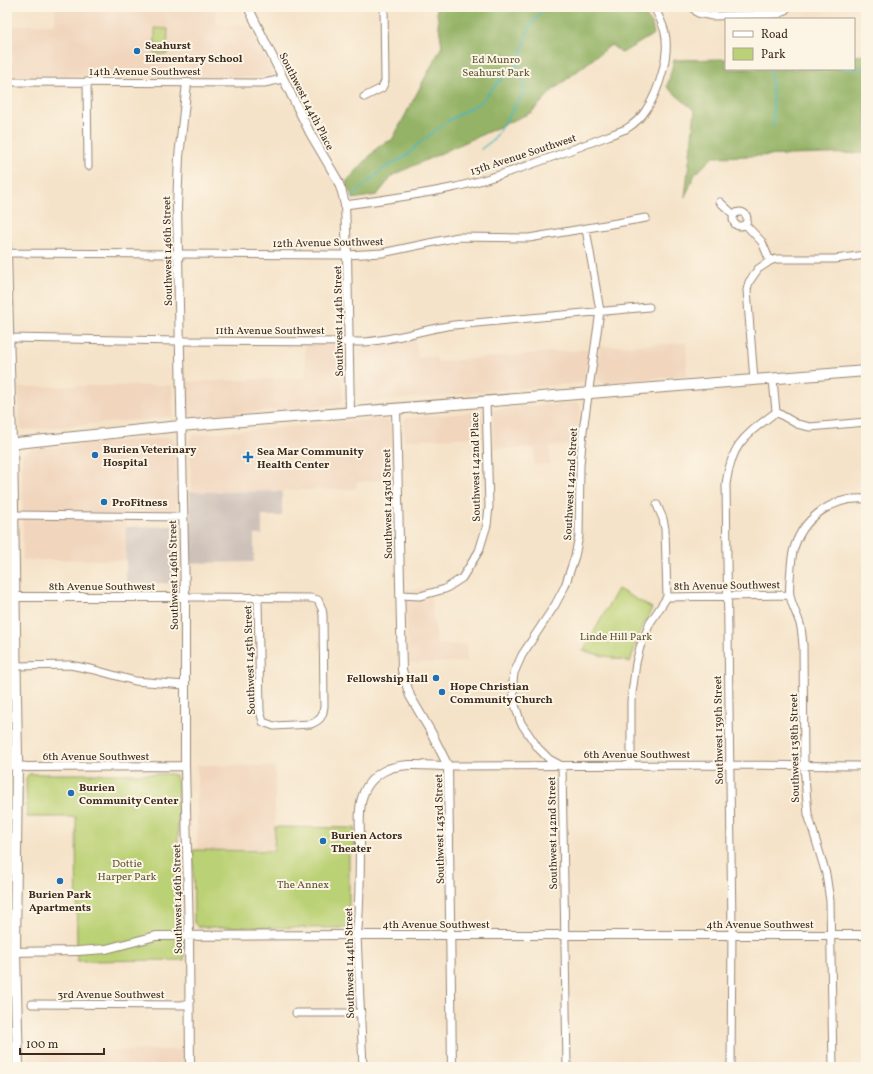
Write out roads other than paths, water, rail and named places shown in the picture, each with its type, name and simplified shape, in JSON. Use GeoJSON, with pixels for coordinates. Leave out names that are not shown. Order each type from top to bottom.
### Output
{"type":"FeatureCollection","features":[{"type":"Feature","properties":{"kind":"main road"},"geometry":{"type":"LineString","coordinates":[[18,1067],[11,952],[12,766],[16,666],[11,597],[14,515],[9,444],[180,426],[866,371]]}},
{"type":"Feature","properties":{"kind":"street","name":"Southwest 144th Place"},"geometry":{"type":"LineString","coordinates":[[248,7],[310,133],[337,179],[345,205]]}},
{"type":"Feature","properties":{"kind":"street"},"geometry":{"type":"LineString","coordinates":[[364,97],[382,88],[385,82],[384,7]]}},
{"type":"Feature","properties":{"kind":"street","name":"13th Avenue Southwest"},"geometry":{"type":"LineString","coordinates":[[345,205],[457,187],[532,164],[626,129],[636,123],[646,111],[652,100],[665,61],[665,34],[654,7]]}},
{"type":"Feature","properties":{"kind":"street"},"geometry":{"type":"LineString","coordinates":[[692,7],[698,13],[712,16],[779,14],[788,7]]}},
{"type":"Feature","properties":{"kind":"street"},"geometry":{"type":"LineString","coordinates":[[753,7],[766,14]]}},
{"type":"Feature","properties":{"kind":"street","name":"14th Avenue Southwest"},"geometry":{"type":"LineString","coordinates":[[7,82],[264,83],[283,79]]}},
{"type":"Feature","properties":{"kind":"street"},"geometry":{"type":"LineString","coordinates":[[87,82],[88,166]]}},
{"type":"Feature","properties":{"kind":"street","name":"Southwest 146th Street"},"geometry":{"type":"LineString","coordinates":[[187,83],[177,181],[180,426],[182,437],[185,597],[185,766],[190,1067]]}},
{"type":"Feature","properties":{"kind":"street"},"geometry":{"type":"LineString","coordinates":[[720,202],[734,214],[733,222],[736,225],[741,226],[745,224],[762,242],[770,261]]}},
{"type":"Feature","properties":{"kind":"street","name":"Southwest 144th Street"},"geometry":{"type":"LineString","coordinates":[[345,205],[350,413]]}},
{"type":"Feature","properties":{"kind":"street","name":"12th Avenue Southwest"},"geometry":{"type":"LineString","coordinates":[[7,253],[347,255],[382,253],[458,237],[529,238],[646,218]]}},
{"type":"Feature","properties":{"kind":"street","name":"Southwest 142nd Street"},"geometry":{"type":"LineString","coordinates":[[566,1067],[562,766],[549,759],[538,748],[520,723],[514,702],[513,681],[516,668],[522,655],[561,596],[570,574],[579,536],[580,466],[588,393],[600,311],[586,229]]}},
{"type":"Feature","properties":{"kind":"street"},"geometry":{"type":"LineString","coordinates":[[7,237],[9,444]]}},
{"type":"Feature","properties":{"kind":"street"},"geometry":{"type":"LineString","coordinates":[[754,380],[747,290],[753,275],[758,269],[770,261],[787,258],[835,259],[866,255]]}},
{"type":"Feature","properties":{"kind":"street","name":"11th Avenue Southwest"},"geometry":{"type":"LineString","coordinates":[[9,338],[179,341],[375,341],[454,325],[649,307]]}},
{"type":"Feature","properties":{"kind":"street"},"geometry":{"type":"LineString","coordinates":[[773,378],[776,412],[797,424],[810,427],[866,422]]}},
{"type":"Feature","properties":{"kind":"street","name":"Southwest 142nd Place"},"geometry":{"type":"LineString","coordinates":[[400,595],[420,596],[445,589],[462,578],[469,570],[479,552],[487,525],[489,507],[486,401]]}},
{"type":"Feature","properties":{"kind":"street","name":"Southwest 143rd Street"},"geometry":{"type":"LineString","coordinates":[[396,409],[402,670],[410,696],[431,732],[448,766],[452,1067]]}},
{"type":"Feature","properties":{"kind":"street","name":"Southwest 139th Street"},"geometry":{"type":"LineString","coordinates":[[731,1067],[732,935],[726,484],[732,456],[746,435],[776,412]]}},
{"type":"Feature","properties":{"kind":"street","name":"8th Avenue Southwest"},"geometry":{"type":"LineString","coordinates":[[667,597],[790,595],[793,552],[797,540],[810,519],[819,512],[838,502],[850,499],[866,499]]}},
{"type":"Feature","properties":{"kind":"street"},"geometry":{"type":"LineString","coordinates":[[631,765],[631,701],[636,663],[640,647],[650,623],[667,597],[665,529],[657,504]]}},
{"type":"Feature","properties":{"kind":"street"},"geometry":{"type":"LineString","coordinates":[[14,515],[183,517]]}},
{"type":"Feature","properties":{"kind":"street","name":"Southwest 138th Street"},"geometry":{"type":"LineString","coordinates":[[790,595],[800,625],[803,645],[804,765],[808,814],[829,889],[833,1067]]}},
{"type":"Feature","properties":{"kind":"street","name":"8th Avenue Southwest"},"geometry":{"type":"LineString","coordinates":[[11,597],[258,597],[316,599],[321,604],[323,615],[324,706],[320,719]]}},
{"type":"Feature","properties":{"kind":"street","name":"Southwest 145th Street"},"geometry":{"type":"LineString","coordinates":[[258,597],[260,711],[264,722],[274,726],[311,724],[320,719]]}},
{"type":"Feature","properties":{"kind":"street"},"geometry":{"type":"LineString","coordinates":[[16,666],[70,666],[95,670],[134,681],[185,685]]}},
{"type":"Feature","properties":{"kind":"street","name":"6th Avenue Southwest"},"geometry":{"type":"LineString","coordinates":[[12,766],[185,766]]}},
{"type":"Feature","properties":{"kind":"street","name":"Southwest 144th Street"},"geometry":{"type":"LineString","coordinates":[[363,1067],[357,935],[361,799],[366,788],[376,776],[388,769],[407,766]]}},
{"type":"Feature","properties":{"kind":"street","name":"6th Avenue Southwest"},"geometry":{"type":"LineString","coordinates":[[407,766],[866,766]]}},
{"type":"Feature","properties":{"kind":"street","name":"4th Avenue Southwest"},"geometry":{"type":"LineString","coordinates":[[11,952],[106,949],[156,936],[866,935]]}},
{"type":"Feature","properties":{"kind":"street","name":"3rd Avenue Southwest"},"geometry":{"type":"LineString","coordinates":[[32,1004],[189,1005]]}},
{"type":"Feature","properties":{"kind":"street"},"geometry":{"type":"LineString","coordinates":[[296,1013],[361,1013]]}},
{"type":"Feature","properties":{"kind":"waterway"},"geometry":{"type":"LineString","coordinates":[[353,197],[383,169],[408,155],[419,143],[448,121],[481,102],[509,70],[518,64],[529,28],[544,7]]}},
{"type":"Feature","properties":{"kind":"waterway"},"geometry":{"type":"LineString","coordinates":[[481,149],[493,140],[524,92],[525,85],[520,74],[518,64]]}},
{"type":"Feature","properties":{"kind":"waterway"},"geometry":{"type":"LineString","coordinates":[[855,69],[866,67]]}},
{"type":"Feature","properties":{"kind":"waterway"},"geometry":{"type":"LineString","coordinates":[[770,70],[773,98],[773,127]]}},
{"type":"Feature","properties":{"kind":"place","name":"Seahurst Elementary School"},"geometry":{"type":"Point","coordinates":[137,51]}},
{"type":"Feature","properties":{"kind":"place","name":"Burien Veterinary Hospital"},"geometry":{"type":"Point","coordinates":[95,455]}},
{"type":"Feature","properties":{"kind":"place","name":"Sea Mar Community Health Center"},"geometry":{"type":"Point","coordinates":[248,457]}},
{"type":"Feature","properties":{"kind":"place","name":"ProFitness"},"geometry":{"type":"Point","coordinates":[104,502]}},
{"type":"Feature","properties":{"kind":"place","name":"Fellowship Hall"},"geometry":{"type":"Point","coordinates":[436,678]}},
{"type":"Feature","properties":{"kind":"place","name":"Hope Christian Community Church"},"geometry":{"type":"Point","coordinates":[442,692]}},
{"type":"Feature","properties":{"kind":"place","name":"Burien Community Center"},"geometry":{"type":"Point","coordinates":[71,793]}},
{"type":"Feature","properties":{"kind":"place","name":"Burien Actors Theater"},"geometry":{"type":"Point","coordinates":[323,841]}},
{"type":"Feature","properties":{"kind":"place","name":"Burien Park Apartments"},"geometry":{"type":"Point","coordinates":[60,881]}},
{"type":"Feature","properties":{"kind":"park label","name":"Ed Munro Seahurst Park"},"geometry":{"type":"Point","coordinates":[496,65]}},
{"type":"Feature","properties":{"kind":"park label","name":"Linde Hill Park"},"geometry":{"type":"Point","coordinates":[616,636]}},
{"type":"Feature","properties":{"kind":"park label","name":"Dottie Harper Park"},"geometry":{"type":"Point","coordinates":[127,869]}},
{"type":"Feature","properties":{"kind":"park label","name":"The Annex"},"geometry":{"type":"Point","coordinates":[303,884]}}]}
